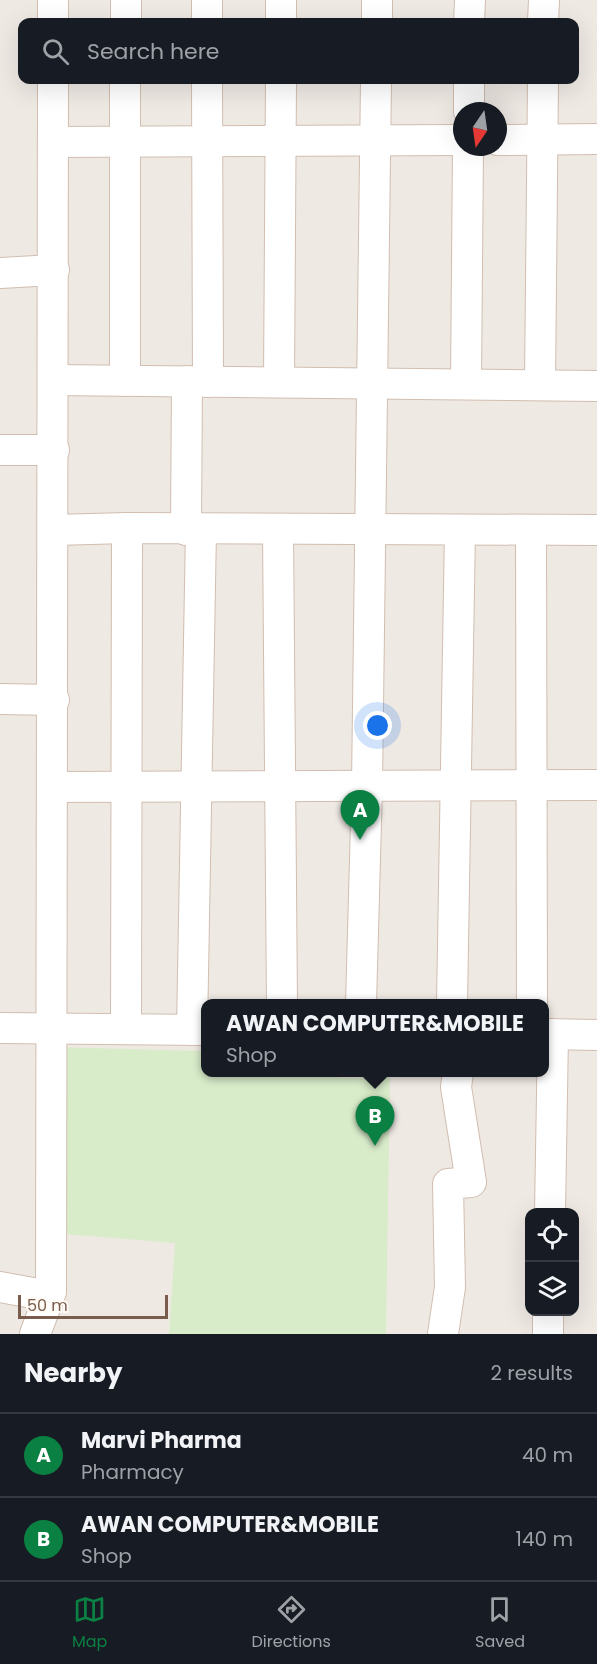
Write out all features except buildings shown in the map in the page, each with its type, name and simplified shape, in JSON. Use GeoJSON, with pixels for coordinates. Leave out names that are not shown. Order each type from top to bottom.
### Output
{"type":"FeatureCollection","features":[{"type":"Feature","properties":{"kind":"street"},"geometry":{"type":"LineString","coordinates":[[53,0],[53,18]]}},
{"type":"Feature","properties":{"kind":"street"},"geometry":{"type":"LineString","coordinates":[[126,0],[126,18]]}},
{"type":"Feature","properties":{"kind":"street"},"geometry":{"type":"LineString","coordinates":[[207,0],[207,18]]}},
{"type":"Feature","properties":{"kind":"street"},"geometry":{"type":"LineString","coordinates":[[281,0],[281,18]]}},
{"type":"Feature","properties":{"kind":"street"},"geometry":{"type":"LineString","coordinates":[[377,0],[377,18]]}},
{"type":"Feature","properties":{"kind":"street"},"geometry":{"type":"LineString","coordinates":[[470,0],[470,18]]}},
{"type":"Feature","properties":{"kind":"street"},"geometry":{"type":"LineString","coordinates":[[543,18],[544,0]]}},
{"type":"Feature","properties":{"kind":"street"},"geometry":{"type":"LineString","coordinates":[[35,1334],[49,1296],[54,700],[53,84]]}},
{"type":"Feature","properties":{"kind":"street"},"geometry":{"type":"LineString","coordinates":[[125,381],[126,84]]}},
{"type":"Feature","properties":{"kind":"street"},"geometry":{"type":"LineString","coordinates":[[0,1028],[199,1030],[194,530],[207,84]]}},
{"type":"Feature","properties":{"kind":"street"},"geometry":{"type":"LineString","coordinates":[[279,382],[281,84]]}},
{"type":"Feature","properties":{"kind":"street"},"geometry":{"type":"LineString","coordinates":[[361,999],[367,786],[376,84]]}},
{"type":"Feature","properties":{"kind":"street"},"geometry":{"type":"LineString","coordinates":[[469,84],[469,102]]}},
{"type":"Feature","properties":{"kind":"street"},"geometry":{"type":"LineString","coordinates":[[540,385],[543,84]]}},
{"type":"Feature","properties":{"kind":"street"},"geometry":{"type":"LineString","coordinates":[[53,142],[453,140]]}},
{"type":"Feature","properties":{"kind":"street"},"geometry":{"type":"LineString","coordinates":[[507,140],[597,140]]}},
{"type":"Feature","properties":{"kind":"street"},"geometry":{"type":"LineString","coordinates":[[466,384],[468,156]]}},
{"type":"Feature","properties":{"kind":"street"},"geometry":{"type":"LineString","coordinates":[[0,273],[54,270]]}},
{"type":"Feature","properties":{"kind":"street"},"geometry":{"type":"LineString","coordinates":[[55,380],[597,386]]}},
{"type":"Feature","properties":{"kind":"street"},"geometry":{"type":"LineString","coordinates":[[0,450],[54,450]]}},
{"type":"Feature","properties":{"kind":"street"},"geometry":{"type":"LineString","coordinates":[[54,530],[127,528],[597,530]]}},
{"type":"Feature","properties":{"kind":"street"},"geometry":{"type":"LineString","coordinates":[[126,1029],[127,528]]}},
{"type":"Feature","properties":{"kind":"street"},"geometry":{"type":"LineString","coordinates":[[278,530],[282,999]]}},
{"type":"Feature","properties":{"kind":"street"},"geometry":{"type":"LineString","coordinates":[[452,999],[460,530]]}},
{"type":"Feature","properties":{"kind":"street"},"geometry":{"type":"LineString","coordinates":[[531,530],[532,999]]}},
{"type":"Feature","properties":{"kind":"street"},"geometry":{"type":"LineString","coordinates":[[0,699],[54,700]]}},
{"type":"Feature","properties":{"kind":"street"},"geometry":{"type":"LineString","coordinates":[[53,787],[597,785]]}},
{"type":"Feature","properties":{"kind":"street"},"geometry":{"type":"LineString","coordinates":[[550,1208],[549,1034],[597,1035]]}},
{"type":"Feature","properties":{"kind":"street"},"geometry":{"type":"LineString","coordinates":[[443,1334],[450,1287],[448,1184],[471,1182],[456,1087],[457,1077]]}},
{"type":"Feature","properties":{"kind":"street"},"geometry":{"type":"LineString","coordinates":[[0,1287],[49,1296]]}},
{"type":"Feature","properties":{"kind":"street"},"geometry":{"type":"LineString","coordinates":[[548,1316],[548,1334]]}},
{"type":"Feature","properties":{"kind":"shaded area"},"geometry":{"type":"Polygon","coordinates":[[[0,0],[597,0],[597,1334],[0,1334],[0,0]]]}},
{"type":"Feature","properties":{"kind":"green space"},"geometry":{"type":"Polygon","coordinates":[[[52,1047],[201,1051],[201,1077],[390,1078],[386,1334],[169,1334],[175,1243],[51,1233],[52,1047]]]}},
{"type":"Feature","properties":{"kind":"place","name":"Marvi Pharma"},"geometry":{"type":"Point","coordinates":[360,840]}},
{"type":"Feature","properties":{"kind":"place","name":"AWAN COMPUTER&MOBILE"},"geometry":{"type":"Point","coordinates":[375,1146]}}]}
